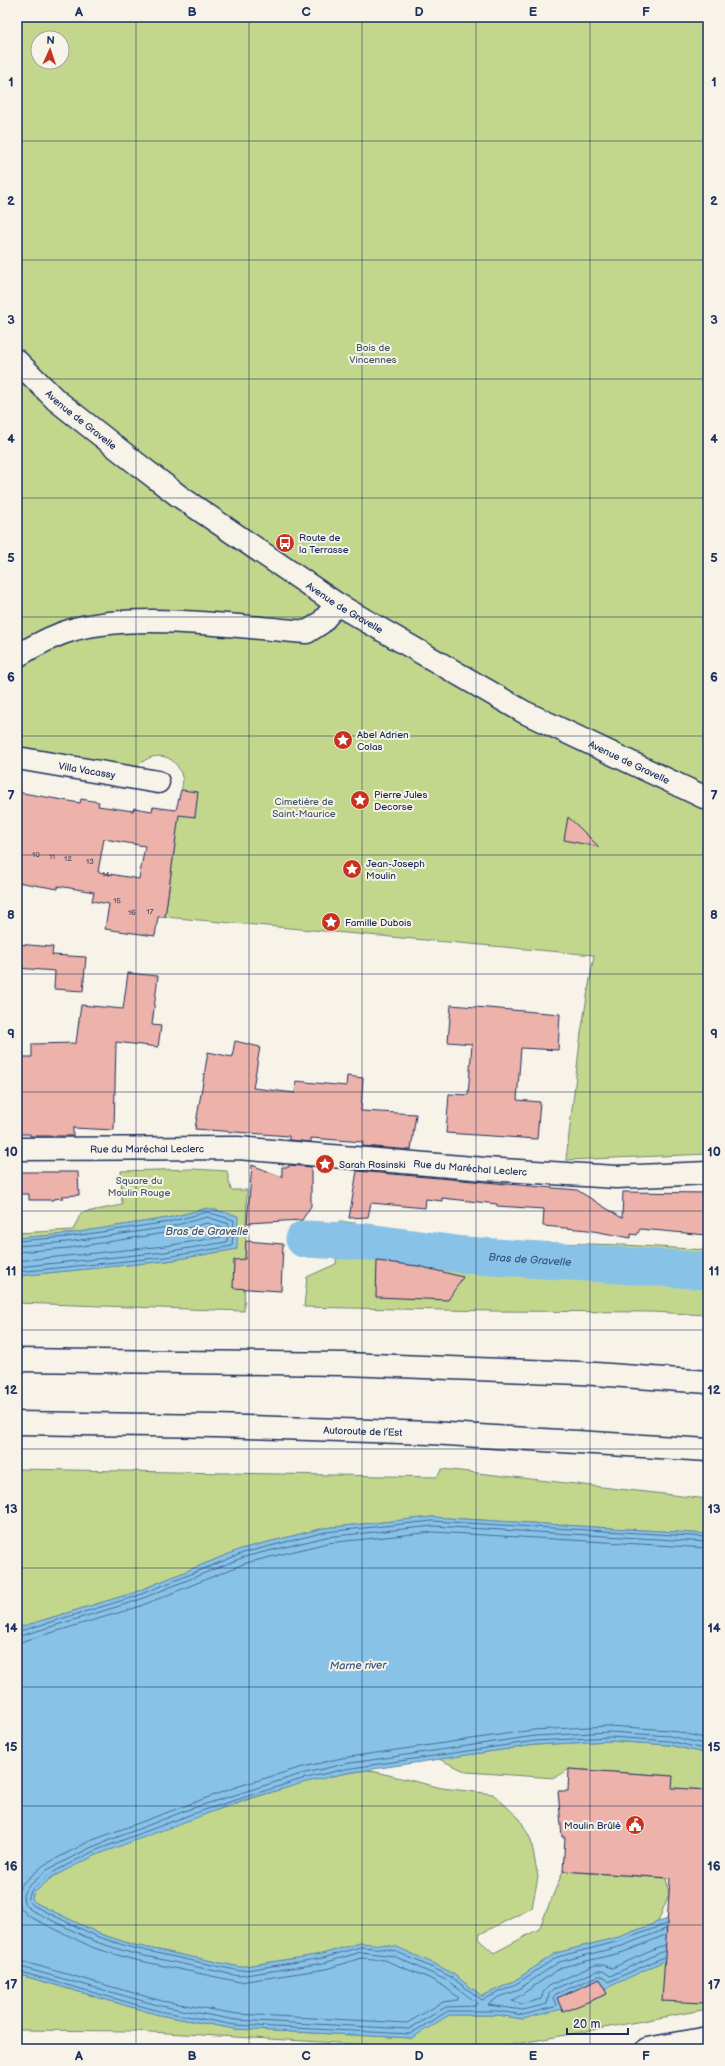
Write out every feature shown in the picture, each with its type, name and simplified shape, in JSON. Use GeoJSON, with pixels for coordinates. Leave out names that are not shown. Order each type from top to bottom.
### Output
{"type":"FeatureCollection","features":[{"type":"Feature","properties":{"kind":"main road","name":"Avenue de Gravelle"},"geometry":{"type":"LineString","coordinates":[[17,361],[56,400],[142,468],[179,496],[337,604],[524,712],[708,799]]}},
{"type":"Feature","properties":{"kind":"main road"},"geometry":{"type":"LineString","coordinates":[[17,656],[56,635],[76,629],[120,623],[200,624],[307,632],[322,623],[337,604]]}},
{"type":"Feature","properties":{"kind":"main road","name":"Villa Vacassy"},"geometry":{"type":"LineString","coordinates":[[17,758],[158,782]]}},
{"type":"Feature","properties":{"kind":"main road","name":"Rue du Maréchal Leclerc"},"geometry":{"type":"LineString","coordinates":[[17,1149],[238,1148],[484,1169],[608,1176],[708,1173]]}},
{"type":"Feature","properties":{"kind":"main road"},"geometry":{"type":"LineString","coordinates":[[17,1360],[345,1364],[581,1373],[708,1382]]}},
{"type":"Feature","properties":{"kind":"main road","name":"Autoroute de l’Est"},"geometry":{"type":"LineString","coordinates":[[17,1423],[216,1426],[431,1433],[708,1450]]}},
{"type":"Feature","properties":{"kind":"main road"},"geometry":{"type":"LineString","coordinates":[[647,2049],[708,2038]]}},
{"type":"Feature","properties":{"kind":"green space","name":"Bois de Vincennes"},"geometry":{"type":"Polygon","coordinates":[[[17,17],[708,17],[708,1154],[566,1160],[581,1033],[594,955],[165,917],[183,779],[179,769],[174,763],[169,758],[162,756],[149,758],[136,768],[17,746],[17,17]]]}},
{"type":"Feature","properties":{"kind":"green space","name":"Square du Moulin Rouge"},"geometry":{"type":"Polygon","coordinates":[[[193,1169],[227,1171],[231,1190],[247,1190],[244,1311],[17,1303],[17,1276],[167,1261],[237,1249],[208,1208],[168,1218],[66,1234],[17,1238],[17,1233],[73,1230],[81,1213],[122,1205],[121,1171],[193,1169]]]}},
{"type":"Feature","properties":{"kind":"green space"},"geometry":{"type":"Polygon","coordinates":[[[339,1221],[487,1241],[623,1245],[708,1250],[708,1315],[652,1312],[491,1311],[304,1307],[307,1277],[336,1264],[339,1221]]]}},
{"type":"Feature","properties":{"kind":"green space"},"geometry":{"type":"Polygon","coordinates":[[[17,1469],[437,1477],[442,1469],[708,1499],[708,1534],[432,1517],[324,1528],[241,1549],[133,1593],[17,1628],[17,1469]]]}},
{"type":"Feature","properties":{"kind":"green space"},"geometry":{"type":"Polygon","coordinates":[[[609,1741],[669,1745],[708,1754],[708,1790],[675,1788],[674,1812],[670,1812],[672,1776],[569,1769],[555,1778],[467,1772],[439,1759],[535,1745],[609,1741]]]}},
{"type":"Feature","properties":{"kind":"green space"},"geometry":{"type":"Polygon","coordinates":[[[368,1770],[442,1788],[493,1794],[520,1819],[531,1840],[538,1877],[532,1908],[480,1934],[479,1940],[494,1953],[539,1929],[563,1871],[666,1878],[669,1894],[658,1922],[619,1937],[556,1953],[511,1983],[482,1996],[453,1974],[435,1964],[417,1957],[360,1943],[322,1954],[240,1967],[134,1945],[100,1934],[36,1903],[32,1899],[42,1885],[68,1868],[107,1850],[153,1832],[302,1783],[335,1775],[368,1770]]]}},
{"type":"Feature","properties":{"kind":"green space"},"geometry":{"type":"Polygon","coordinates":[[[708,1949],[708,2009],[489,2049],[439,2049],[133,2031],[17,2030],[17,1974],[159,2015],[235,2029],[411,2038],[449,2015],[498,2015],[523,2019],[604,1988],[664,1961],[708,1949]]]}},
{"type":"Feature","properties":{"kind":"water","name":"Bras de Gravelle"},"geometry":{"type":"Polygon","coordinates":[[[208,1208],[238,1216],[237,1249],[167,1261],[17,1276],[17,1238],[66,1234],[168,1218],[208,1208]]]}},
{"type":"Feature","properties":{"kind":"water","name":"Marne river"},"geometry":{"type":"Polygon","coordinates":[[[432,1517],[708,1534],[708,1754],[669,1745],[609,1741],[535,1745],[346,1773],[303,1783],[241,1801],[96,1855],[52,1877],[33,1894],[32,1899],[36,1903],[100,1934],[134,1945],[240,1967],[322,1954],[360,1943],[397,1947],[453,1974],[482,1996],[511,1983],[556,1953],[619,1937],[658,1922],[708,1908],[708,1949],[664,1961],[562,2009],[523,2019],[498,2015],[449,2015],[412,2038],[235,2029],[159,2015],[17,1974],[17,1628],[133,1593],[241,1549],[324,1528],[432,1517]]]}},
{"type":"Feature","properties":{"kind":"building"},"geometry":{"type":"Polygon","coordinates":[[[181,790],[198,792],[195,817],[179,815],[165,917],[158,917],[155,936],[105,929],[109,904],[92,901],[94,892],[58,886],[58,889],[17,882],[17,792],[80,803],[81,799],[99,802],[98,806],[133,811],[134,808],[152,811],[153,807],[176,810],[181,790]],[[104,839],[98,872],[139,879],[145,846],[104,839]]]}},
{"type":"Feature","properties":{"kind":"building"},"geometry":{"type":"Polygon","coordinates":[[[568,817],[580,828],[599,847],[564,840],[568,817]]]}},
{"type":"Feature","properties":{"kind":"building"},"geometry":{"type":"Polygon","coordinates":[[[17,944],[53,947],[52,955],[86,957],[83,991],[54,989],[55,971],[17,968],[17,944]]]}},
{"type":"Feature","properties":{"kind":"building"},"geometry":{"type":"Polygon","coordinates":[[[128,973],[158,976],[152,1025],[161,1026],[158,1047],[116,1042],[114,1130],[73,1128],[73,1136],[30,1136],[30,1134],[17,1134],[17,1057],[32,1057],[32,1044],[76,1043],[81,1005],[123,1009],[128,973]]]}},
{"type":"Feature","properties":{"kind":"building"},"geometry":{"type":"Polygon","coordinates":[[[451,1005],[560,1014],[558,1050],[521,1048],[517,1100],[540,1102],[537,1139],[446,1133],[449,1094],[468,1095],[472,1044],[448,1042],[451,1005]]]}},
{"type":"Feature","properties":{"kind":"building"},"geometry":{"type":"Polygon","coordinates":[[[235,1041],[260,1047],[253,1088],[295,1093],[296,1081],[346,1086],[347,1076],[363,1078],[361,1111],[416,1114],[411,1150],[362,1146],[363,1142],[311,1138],[311,1142],[289,1140],[289,1136],[195,1129],[208,1052],[232,1057],[235,1041]]]}},
{"type":"Feature","properties":{"kind":"building"},"geometry":{"type":"Polygon","coordinates":[[[252,1165],[282,1177],[282,1167],[289,1167],[289,1165],[311,1167],[311,1206],[302,1220],[247,1223],[252,1165]]]}},
{"type":"Feature","properties":{"kind":"building"},"geometry":{"type":"Polygon","coordinates":[[[357,1171],[577,1190],[622,1218],[623,1192],[708,1193],[707,1235],[640,1229],[637,1235],[631,1234],[631,1238],[588,1230],[543,1226],[544,1209],[497,1206],[497,1204],[442,1198],[442,1201],[426,1199],[425,1208],[371,1203],[368,1217],[349,1218],[357,1171]]]}},
{"type":"Feature","properties":{"kind":"building"},"geometry":{"type":"Polygon","coordinates":[[[17,1172],[78,1172],[79,1195],[62,1196],[63,1198],[53,1200],[29,1200],[29,1194],[17,1194],[17,1172]]]}},
{"type":"Feature","properties":{"kind":"building"},"geometry":{"type":"Polygon","coordinates":[[[246,1241],[283,1244],[281,1291],[233,1288],[234,1260],[245,1259],[246,1241]]]}},
{"type":"Feature","properties":{"kind":"building"},"geometry":{"type":"Polygon","coordinates":[[[377,1261],[418,1266],[463,1277],[448,1300],[376,1297],[377,1261]]]}},
{"type":"Feature","properties":{"kind":"building","name":"Moulin Brûlé"},"geometry":{"type":"Polygon","coordinates":[[[569,1769],[673,1776],[672,1788],[708,1790],[708,1939],[704,2003],[662,2001],[670,1878],[563,1871],[565,1837],[562,1837],[558,1791],[568,1791],[569,1769]]]}},
{"type":"Feature","properties":{"kind":"building"},"geometry":{"type":"Polygon","coordinates":[[[600,1979],[607,1994],[563,2012],[557,1998],[600,1979]]]}},
{"type":"Feature","properties":{"kind":"waterway","name":"Bras de Gravelle"},"geometry":{"type":"LineString","coordinates":[[304,1239],[368,1242],[464,1255],[708,1271]]}},
{"type":"Feature","properties":{"kind":"place","name":"Route de la Terrasse"},"geometry":{"type":"Point","coordinates":[285,543]}},
{"type":"Feature","properties":{"kind":"place","name":"Abel Adrien Colas"},"geometry":{"type":"Point","coordinates":[343,740]}},
{"type":"Feature","properties":{"kind":"place","name":"Pierre Jules Decorse"},"geometry":{"type":"Point","coordinates":[360,800]}},
{"type":"Feature","properties":{"kind":"place","name":"Jean-Joseph Moulin"},"geometry":{"type":"Point","coordinates":[352,869]}},
{"type":"Feature","properties":{"kind":"place","name":"Famille Dubois"},"geometry":{"type":"Point","coordinates":[331,922]}},
{"type":"Feature","properties":{"kind":"place","name":"Sarah Rosinski"},"geometry":{"type":"Point","coordinates":[325,1164]}},
{"type":"Feature","properties":{"kind":"place","name":"Moulin Brûlé"},"geometry":{"type":"Point","coordinates":[635,1825]}},
{"type":"Feature","properties":{"kind":"park label","name":"Cimetière de Saint-Maurice"},"geometry":{"type":"Point","coordinates":[304,806]}}]}
